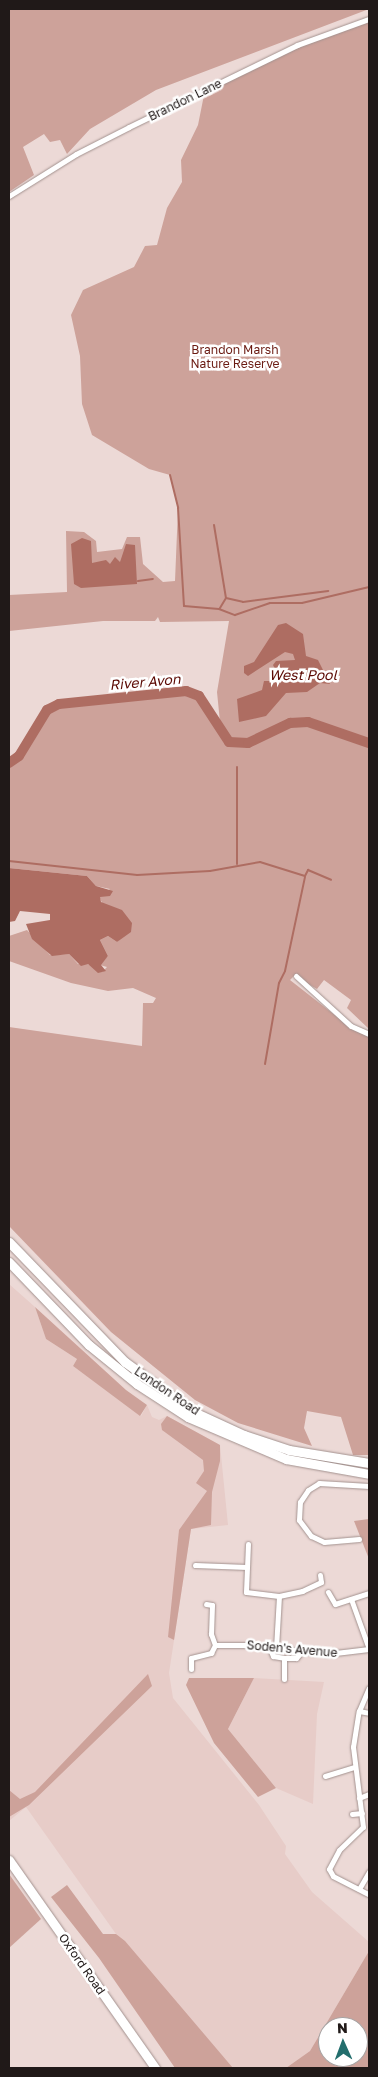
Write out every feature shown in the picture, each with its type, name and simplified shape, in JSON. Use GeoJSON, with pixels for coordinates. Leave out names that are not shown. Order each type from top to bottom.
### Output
{"type":"FeatureCollection","features":[{"type":"Feature","properties":{"kind":"highway","name":"London Road"},"geometry":{"type":"LineString","coordinates":[[9,1242],[125,1362],[194,1412],[244,1435],[290,1450],[369,1463]]}},
{"type":"Feature","properties":{"kind":"highway","name":"London Road"},"geometry":{"type":"LineString","coordinates":[[9,1262],[89,1345],[180,1413],[286,1460],[369,1474]]}},
{"type":"Feature","properties":{"kind":"highway","name":"Oxford Road"},"geometry":{"type":"LineString","coordinates":[[9,1860],[155,2068]]}},
{"type":"Feature","properties":{"kind":"street","name":"Brandon Lane"},"geometry":{"type":"LineString","coordinates":[[9,196],[76,154],[297,45],[369,19]]}},
{"type":"Feature","properties":{"kind":"street"},"geometry":{"type":"LineString","coordinates":[[296,976],[351,1026],[369,1034]]}},
{"type":"Feature","properties":{"kind":"street"},"geometry":{"type":"LineString","coordinates":[[358,1540],[324,1542],[310,1536],[299,1520],[300,1502],[308,1490],[319,1483],[369,1486]]}},
{"type":"Feature","properties":{"kind":"street"},"geometry":{"type":"LineString","coordinates":[[248,1544],[246,1592],[278,1596],[321,1582],[320,1575]]}},
{"type":"Feature","properties":{"kind":"street"},"geometry":{"type":"LineString","coordinates":[[195,1565],[247,1567]]}},
{"type":"Feature","properties":{"kind":"street"},"geometry":{"type":"LineString","coordinates":[[328,1592],[335,1604],[369,1593]]}},
{"type":"Feature","properties":{"kind":"street"},"geometry":{"type":"LineString","coordinates":[[276,1648],[278,1596]]}},
{"type":"Feature","properties":{"kind":"street"},"geometry":{"type":"LineString","coordinates":[[350,1599],[369,1649]]}},
{"type":"Feature","properties":{"kind":"street"},"geometry":{"type":"LineString","coordinates":[[191,1669],[191,1658],[211,1653],[215,1645],[211,1634],[212,1605],[206,1604]]}},
{"type":"Feature","properties":{"kind":"street","name":"Soden's Avenue"},"geometry":{"type":"LineString","coordinates":[[215,1645],[342,1653],[369,1649]]}},
{"type":"Feature","properties":{"kind":"street"},"geometry":{"type":"LineString","coordinates":[[269,1647],[274,1656],[284,1658],[296,1658],[302,1651]]}},
{"type":"Feature","properties":{"kind":"street"},"geometry":{"type":"LineString","coordinates":[[284,1658],[284,1679]]}},
{"type":"Feature","properties":{"kind":"street"},"geometry":{"type":"LineString","coordinates":[[368,1894],[333,1876],[328,1868],[339,1850],[362,1831],[362,1813],[354,1757],[359,1711],[369,1688]]}},
{"type":"Feature","properties":{"kind":"street"},"geometry":{"type":"LineString","coordinates":[[359,1711],[369,1713]]}},
{"type":"Feature","properties":{"kind":"street"},"geometry":{"type":"LineString","coordinates":[[325,1776],[354,1767]]}},
{"type":"Feature","properties":{"kind":"street"},"geometry":{"type":"LineString","coordinates":[[359,1798],[369,1794]]}},
{"type":"Feature","properties":{"kind":"street"},"geometry":{"type":"LineString","coordinates":[[352,1814],[362,1813]]}},
{"type":"Feature","properties":{"kind":"street"},"geometry":{"type":"LineString","coordinates":[[359,1889],[369,1872]]}},
{"type":"Feature","properties":{"kind":"shaded area"},"geometry":{"type":"Polygon","coordinates":[[[9,1284],[35,1307],[46,1339],[77,1359],[73,1366],[141,1416],[147,1405],[152,1417],[159,1420],[167,1416],[220,1445],[228,1525],[191,1529],[169,1673],[173,1698],[259,1805],[286,1846],[285,1854],[312,1892],[369,1942],[369,1951],[330,2017],[318,2017],[318,2037],[310,2051],[286,2068],[233,2068],[116,1934],[26,1807],[9,1821],[9,1284]]]}},
{"type":"Feature","properties":{"kind":"shaded area"},"geometry":{"type":"Polygon","coordinates":[[[254,1678],[324,1682],[317,1714],[313,1804],[276,1788],[228,1729],[254,1678]]]}},
{"type":"Feature","properties":{"kind":"green space"},"geometry":{"type":"Polygon","coordinates":[[[9,9],[369,9],[156,90],[90,129],[67,154],[60,140],[50,142],[44,134],[23,147],[34,175],[9,192],[9,9]]]}},
{"type":"Feature","properties":{"kind":"green space","name":"Brandon Marsh Nature Reserve"},"geometry":{"type":"Polygon","coordinates":[[[369,19],[369,1029],[347,1008],[351,1000],[324,980],[317,989],[294,976],[290,980],[350,1027],[369,1036],[369,1455],[353,1455],[341,1417],[307,1411],[304,1428],[312,1446],[238,1423],[195,1400],[111,1332],[9,1226],[9,1027],[142,1046],[143,1003],[153,1003],[156,998],[133,988],[108,991],[71,983],[9,961],[9,936],[27,930],[50,955],[69,954],[78,964],[88,964],[102,972],[107,967],[100,965],[108,956],[100,940],[108,936],[117,942],[121,938],[99,897],[110,889],[96,886],[87,876],[9,868],[9,763],[19,756],[47,710],[82,699],[186,691],[199,696],[221,732],[217,692],[229,621],[160,622],[158,617],[155,621],[103,621],[9,631],[9,595],[67,592],[66,531],[84,532],[96,541],[97,552],[122,549],[127,537],[140,537],[143,564],[163,582],[175,581],[178,508],[170,475],[149,469],[92,435],[82,404],[80,356],[71,315],[83,290],[134,267],[145,246],[157,245],[167,208],[182,182],[181,160],[198,125],[205,90],[297,45],[369,19]]]}},
{"type":"Feature","properties":{"kind":"green space"},"geometry":{"type":"Polygon","coordinates":[[[35,1307],[126,1390],[147,1405],[140,1416],[73,1366],[77,1359],[46,1339],[35,1307]]]}},
{"type":"Feature","properties":{"kind":"green space"},"geometry":{"type":"Polygon","coordinates":[[[167,1416],[220,1445],[220,1461],[212,1492],[211,1525],[191,1529],[174,1640],[168,1637],[179,1530],[207,1491],[196,1483],[204,1471],[203,1460],[162,1430],[161,1424],[167,1416]]]}},
{"type":"Feature","properties":{"kind":"green space"},"geometry":{"type":"Polygon","coordinates":[[[369,1519],[369,1559],[354,1521],[369,1519]]]}},
{"type":"Feature","properties":{"kind":"green space"},"geometry":{"type":"Polygon","coordinates":[[[148,1674],[152,1686],[29,1805],[9,1817],[9,1790],[20,1799],[35,1792],[148,1674]]]}},
{"type":"Feature","properties":{"kind":"green space"},"geometry":{"type":"Polygon","coordinates":[[[189,1678],[254,1678],[228,1729],[276,1788],[258,1797],[214,1743],[186,1685],[189,1678]]]}},
{"type":"Feature","properties":{"kind":"green space"},"geometry":{"type":"Polygon","coordinates":[[[9,1874],[41,1919],[9,1948],[9,1874]]]}},
{"type":"Feature","properties":{"kind":"green space"},"geometry":{"type":"Polygon","coordinates":[[[67,1885],[103,1934],[116,1934],[125,1941],[233,2068],[175,2068],[99,1958],[51,1897],[67,1885]]]}},
{"type":"Feature","properties":{"kind":"green space"},"geometry":{"type":"Polygon","coordinates":[[[369,1951],[369,2068],[286,2068],[310,2051],[318,2037],[318,2067],[368,2067],[368,2017],[330,2017],[369,1951]]]}},
{"type":"Feature","properties":{"kind":"water"},"geometry":{"type":"Polygon","coordinates":[[[82,538],[91,541],[92,563],[106,560],[110,564],[115,557],[120,562],[126,544],[135,545],[137,584],[81,588],[74,584],[71,544],[82,538]]]}},
{"type":"Feature","properties":{"kind":"water","name":"West Pool"},"geometry":{"type":"Polygon","coordinates":[[[286,623],[303,634],[306,656],[318,660],[330,684],[320,683],[307,692],[286,693],[266,716],[239,722],[237,699],[262,690],[264,681],[274,681],[278,675],[273,665],[276,661],[295,660],[293,654],[285,652],[248,676],[244,673],[244,666],[254,662],[278,625],[286,623]]]}},
{"type":"Feature","properties":{"kind":"water"},"geometry":{"type":"Polygon","coordinates":[[[9,868],[87,876],[96,886],[113,891],[110,896],[100,897],[101,902],[122,910],[132,923],[131,932],[117,942],[108,936],[100,940],[108,956],[101,965],[106,971],[98,973],[88,964],[81,966],[69,954],[52,956],[32,939],[26,924],[50,920],[50,914],[20,911],[15,921],[9,922],[9,868]]]}},
{"type":"Feature","properties":{"kind":"waterway"},"geometry":{"type":"LineString","coordinates":[[170,475],[178,508],[184,606],[219,609],[235,615],[270,603],[302,603],[369,587]]}},
{"type":"Feature","properties":{"kind":"waterway"},"geometry":{"type":"LineString","coordinates":[[214,525],[226,598],[220,608]]}},
{"type":"Feature","properties":{"kind":"waterway"},"geometry":{"type":"LineString","coordinates":[[138,581],[153,579]]}},
{"type":"Feature","properties":{"kind":"waterway"},"geometry":{"type":"LineString","coordinates":[[226,598],[243,602],[328,591]]}},
{"type":"Feature","properties":{"kind":"waterway","name":"River Avon"},"geometry":{"type":"LineString","coordinates":[[9,763],[19,756],[47,710],[59,704],[186,691],[199,696],[229,742],[248,743],[290,723],[308,722],[369,743]]}},
{"type":"Feature","properties":{"kind":"waterway"},"geometry":{"type":"LineString","coordinates":[[237,767],[237,864]]}},
{"type":"Feature","properties":{"kind":"waterway"},"geometry":{"type":"LineString","coordinates":[[9,861],[137,875],[210,871],[260,862],[305,876],[308,870],[331,880]]}},
{"type":"Feature","properties":{"kind":"waterway"},"geometry":{"type":"LineString","coordinates":[[265,1064],[279,983],[285,971],[305,877]]}}]}
